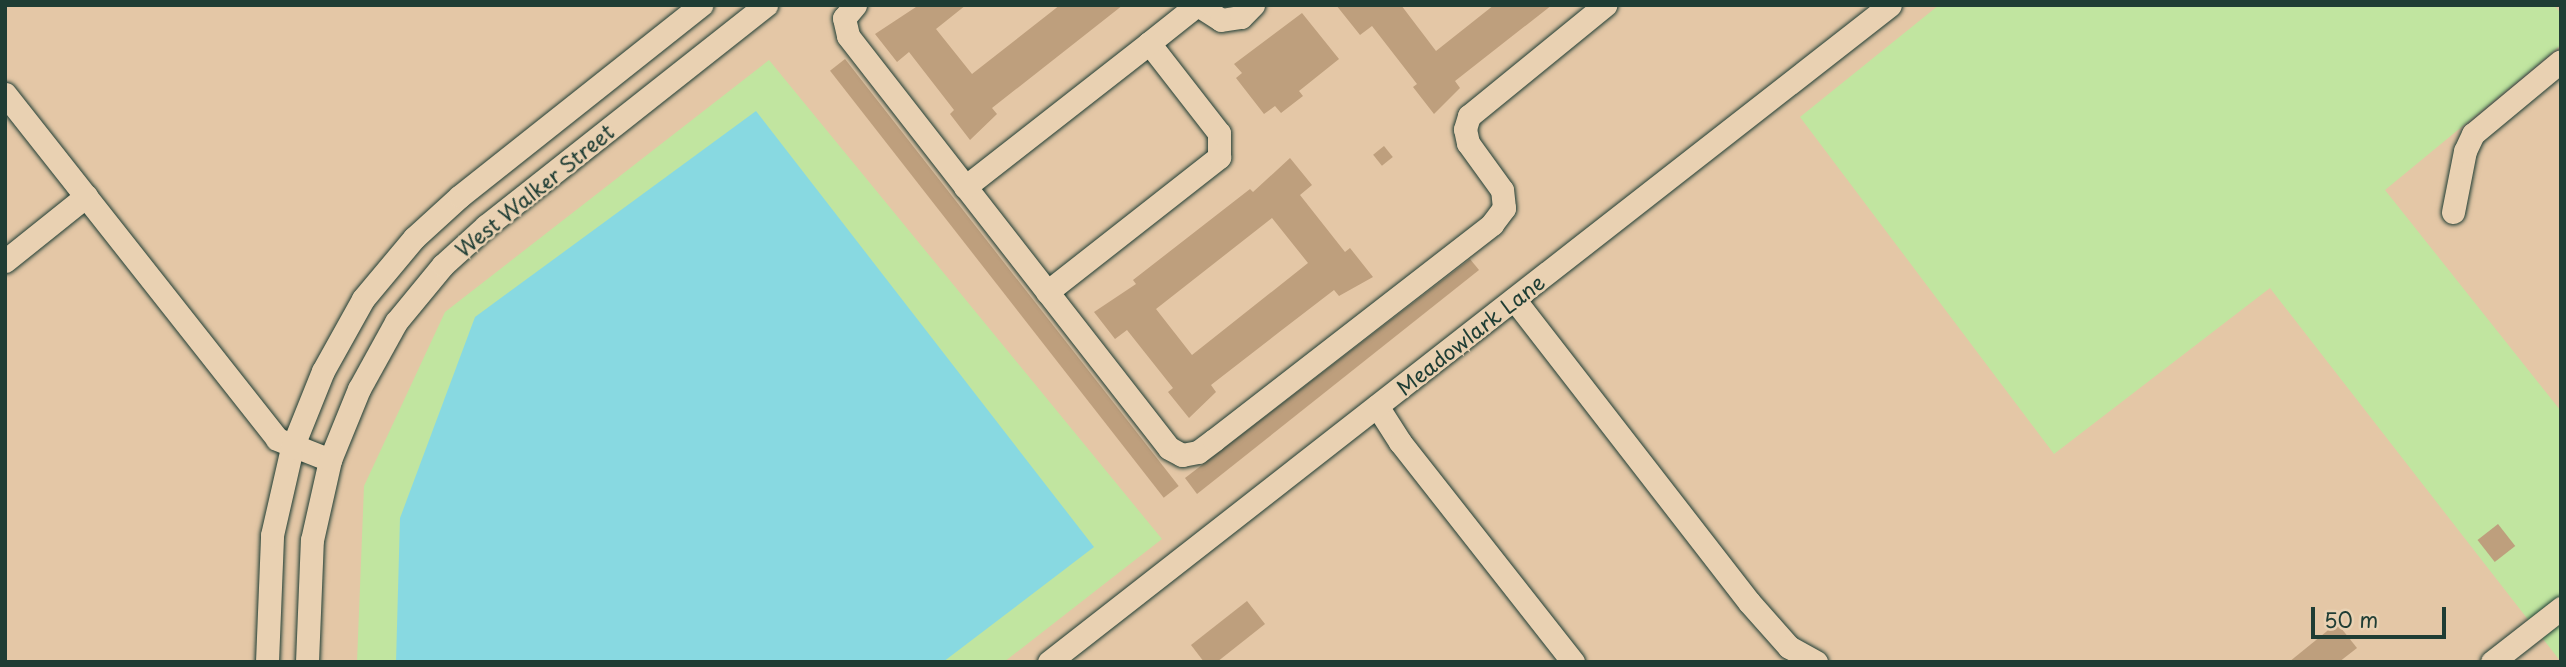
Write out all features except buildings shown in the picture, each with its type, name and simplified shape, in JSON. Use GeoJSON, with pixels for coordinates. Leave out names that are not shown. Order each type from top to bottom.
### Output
{"type":"FeatureCollection","features":[{"type":"Feature","properties":{"kind":"street","name":"West Walker Street"},"geometry":{"type":"LineString","coordinates":[[267,662],[272,535],[292,447],[323,371],[363,299],[414,238],[460,196],[701,5]]}},
{"type":"Feature","properties":{"kind":"street","name":"West Walker Street"},"geometry":{"type":"LineString","coordinates":[[307,662],[312,540],[330,460],[359,389],[396,322],[443,265],[485,226],[766,5]]}},
{"type":"Feature","properties":{"kind":"street"},"geometry":{"type":"LineString","coordinates":[[855,5],[844,18],[848,36],[1169,448],[1182,455],[1198,452],[1492,224],[1504,208],[1502,190],[1468,143],[1465,129],[1469,116],[1605,5]]}},
{"type":"Feature","properties":{"kind":"street"},"geometry":{"type":"LineString","coordinates":[[965,187],[1197,5],[1221,20],[1241,17],[1253,5]]}},
{"type":"Feature","properties":{"kind":"street","name":"Meadowlark Lane"},"geometry":{"type":"LineString","coordinates":[[1049,662],[1890,5]]}},
{"type":"Feature","properties":{"kind":"street"},"geometry":{"type":"LineString","coordinates":[[1047,292],[1219,157],[1219,133],[1149,43]]}},
{"type":"Feature","properties":{"kind":"street"},"geometry":{"type":"LineString","coordinates":[[2453,212],[2465,151],[2473,134],[2561,61]]}},
{"type":"Feature","properties":{"kind":"street"},"geometry":{"type":"LineString","coordinates":[[5,94],[277,439],[330,460]]}},
{"type":"Feature","properties":{"kind":"street"},"geometry":{"type":"LineString","coordinates":[[5,261],[86,196]]}},
{"type":"Feature","properties":{"kind":"street"},"geometry":{"type":"LineString","coordinates":[[1514,299],[1757,611],[1789,647],[1816,662]]}},
{"type":"Feature","properties":{"kind":"street"},"geometry":{"type":"LineString","coordinates":[[1377,406],[1400,442],[1573,662]]}},
{"type":"Feature","properties":{"kind":"street"},"geometry":{"type":"LineString","coordinates":[[2492,662],[2561,608]]}},
{"type":"Feature","properties":{"kind":"green space"},"geometry":{"type":"Polygon","coordinates":[[[1939,5],[2554,5],[2561,14],[2561,45],[2385,190],[2561,411],[2561,662],[2270,288],[2054,454],[1800,117],[1939,5]]]}},
{"type":"Feature","properties":{"kind":"green space"},"geometry":{"type":"Polygon","coordinates":[[[769,60],[1162,539],[1004,662],[357,662],[364,486],[445,312],[769,60]]]}},
{"type":"Feature","properties":{"kind":"water"},"geometry":{"type":"Polygon","coordinates":[[[756,111],[1094,547],[943,662],[396,662],[400,518],[475,317],[756,111]]]}}]}
